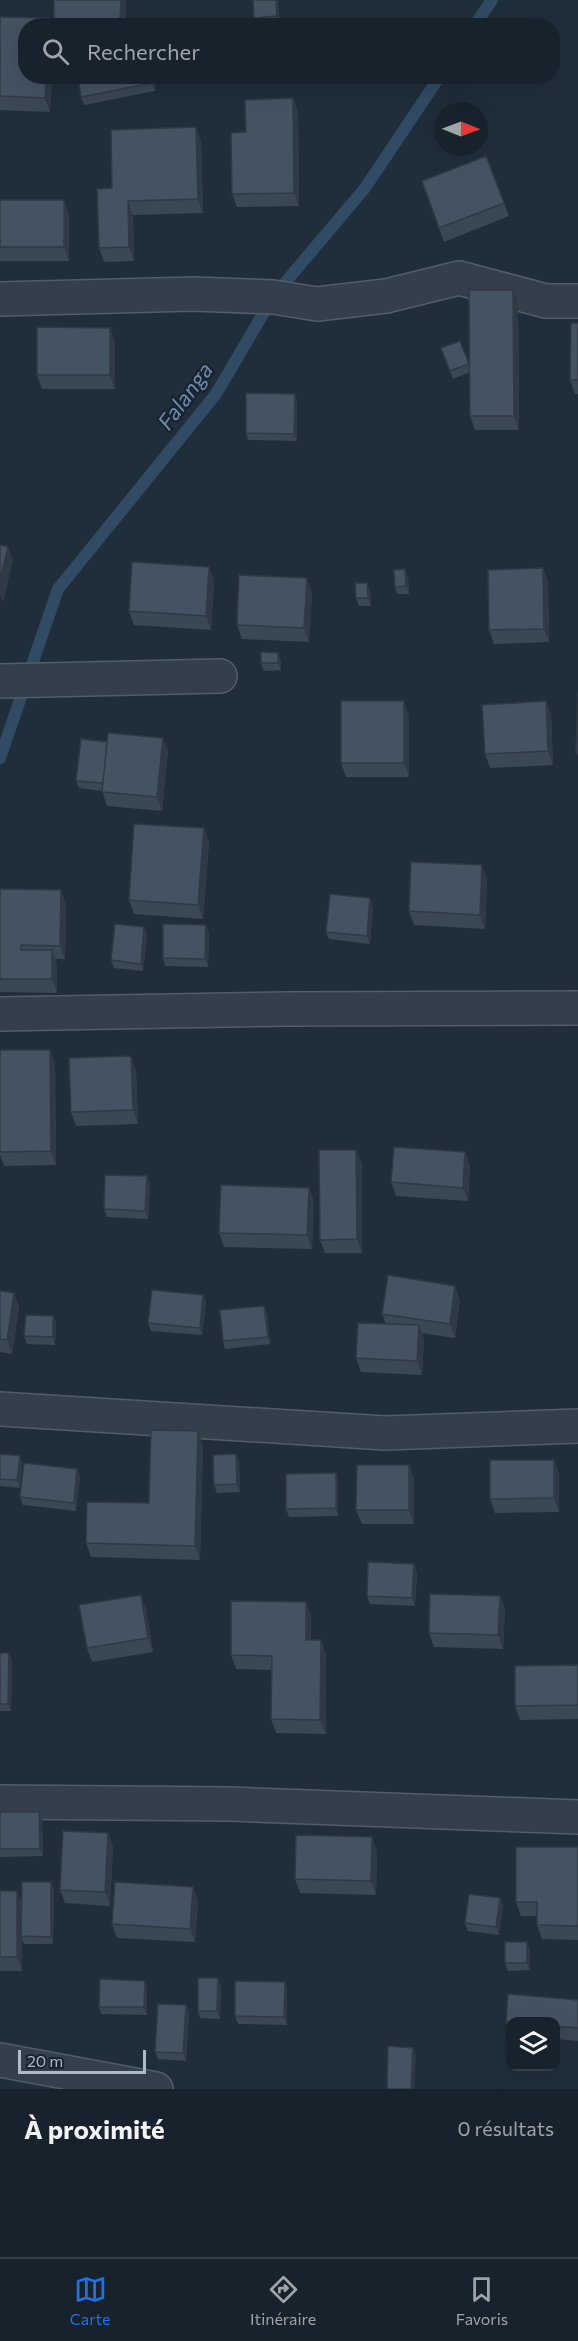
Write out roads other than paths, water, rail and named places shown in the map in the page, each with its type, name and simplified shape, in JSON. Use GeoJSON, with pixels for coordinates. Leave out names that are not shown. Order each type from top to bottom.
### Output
{"type":"FeatureCollection","features":[{"type":"Feature","properties":{"kind":"street"},"geometry":{"type":"LineString","coordinates":[[0,299],[193,294],[273,297],[317,304],[386,296],[459,278],[546,301],[578,301]]}},
{"type":"Feature","properties":{"kind":"street"},"geometry":{"type":"LineString","coordinates":[[0,681],[220,676]]}},
{"type":"Feature","properties":{"kind":"street"},"geometry":{"type":"LineString","coordinates":[[0,1014],[288,1009],[578,1008]]}},
{"type":"Feature","properties":{"kind":"street"},"geometry":{"type":"LineString","coordinates":[[0,1409],[385,1434],[578,1426]]}},
{"type":"Feature","properties":{"kind":"street"},"geometry":{"type":"LineString","coordinates":[[0,1802],[230,1804],[578,1817]]}},
{"type":"Feature","properties":{"kind":"street"},"geometry":{"type":"LineString","coordinates":[[0,2060],[156,2089]]}},
{"type":"Feature","properties":{"kind":"waterway","name":"Falanga"},"geometry":{"type":"LineString","coordinates":[[480,18],[492,0]]}},
{"type":"Feature","properties":{"kind":"waterway","name":"Falanga"},"geometry":{"type":"LineString","coordinates":[[0,758],[58,589],[216,394],[273,297],[365,188],[435,84]]}}]}
